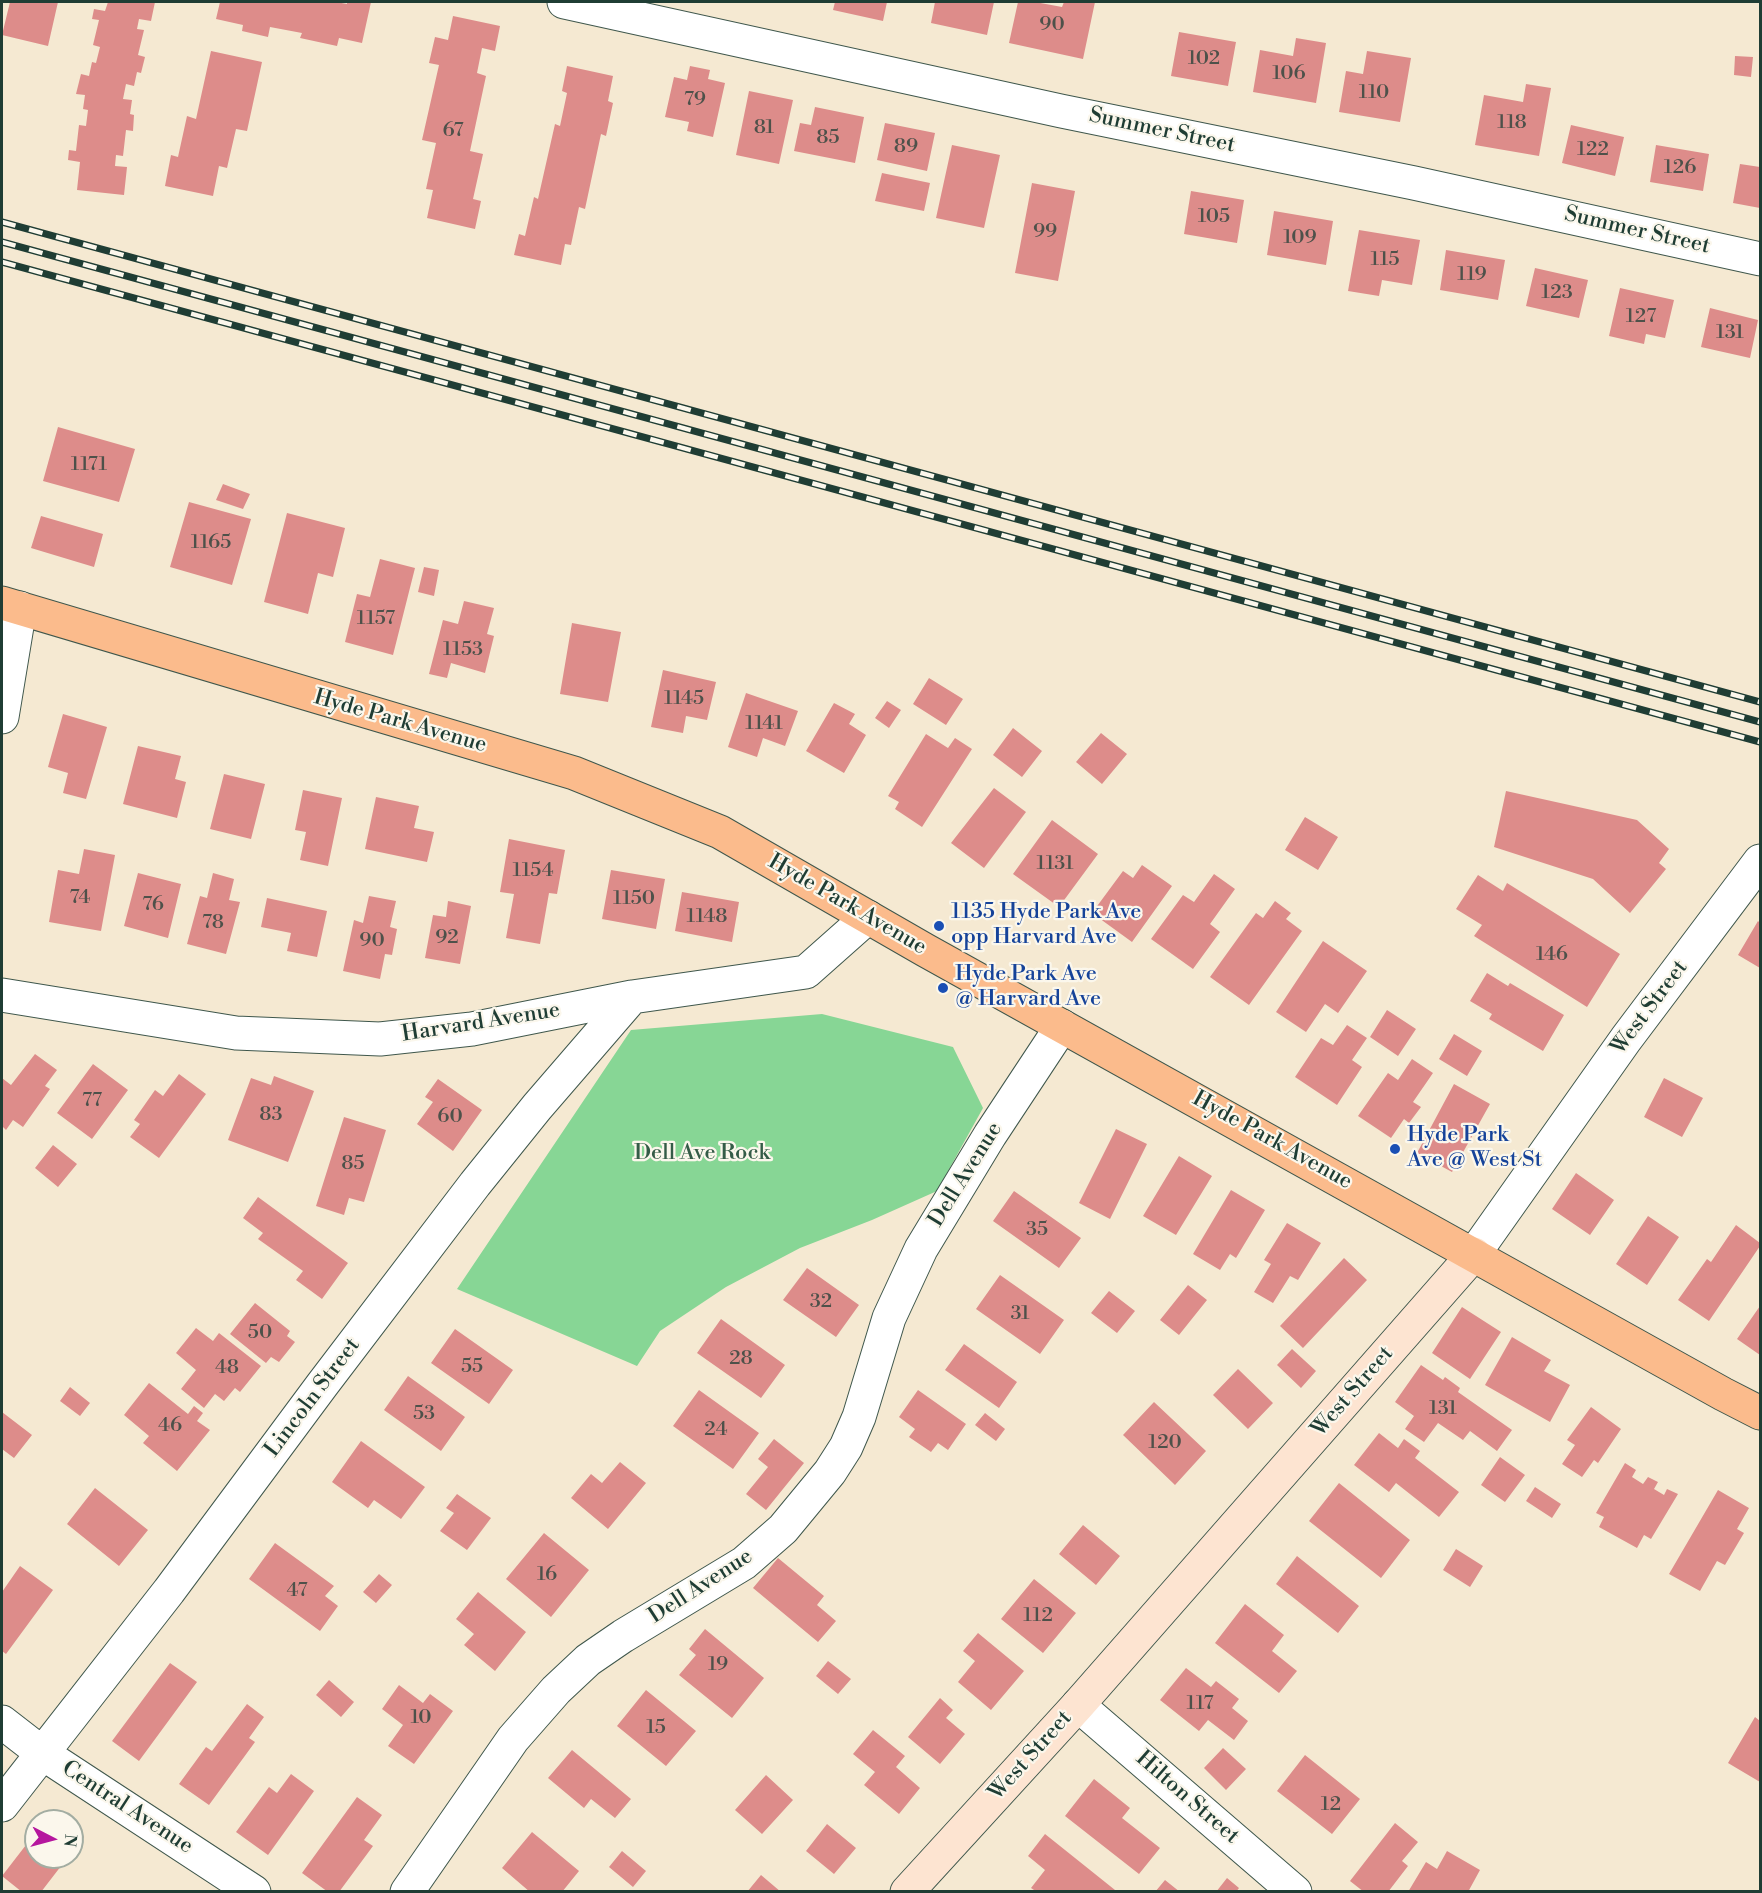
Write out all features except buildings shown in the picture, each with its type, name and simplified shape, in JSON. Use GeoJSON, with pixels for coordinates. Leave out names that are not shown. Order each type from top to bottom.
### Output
{"type":"FeatureCollection","features":[{"type":"Feature","properties":{"kind":"main road","name":"Hyde Park Avenue"},"geometry":{"type":"LineString","coordinates":[[11,606],[574,773],[720,832],[1062,1026],[1632,1344],[1761,1413]]}},
{"type":"Feature","properties":{"kind":"main road","name":"West Street"},"geometry":{"type":"LineString","coordinates":[[907,1892],[1078,1705],[1474,1254]]}},
{"type":"Feature","properties":{"kind":"street","name":"Summer Street"},"geometry":{"type":"LineString","coordinates":[[564,2],[1061,111],[1414,183],[1761,259]]}},
{"type":"Feature","properties":{"kind":"street"},"geometry":{"type":"LineString","coordinates":[[2,717],[11,606]]}},
{"type":"Feature","properties":{"kind":"street","name":"West Street"},"geometry":{"type":"LineString","coordinates":[[1474,1254],[1626,1038],[1761,861]]}},
{"type":"Feature","properties":{"kind":"street","name":"Harvard Avenue"},"geometry":{"type":"LineString","coordinates":[[2,995],[236,1034],[380,1039],[472,1029],[632,997],[806,972],[868,916]]}},
{"type":"Feature","properties":{"kind":"street","name":"Lincoln Street"},"geometry":{"type":"LineString","coordinates":[[2,1805],[170,1591],[322,1385],[475,1184],[537,1107],[632,997]]}},
{"type":"Feature","properties":{"kind":"street","name":"Dell Avenue"},"geometry":{"type":"LineString","coordinates":[[407,1892],[513,1739],[556,1690],[588,1660],[623,1636],[744,1563],[783,1529],[831,1472],[846,1448],[859,1416],[889,1318],[921,1249],[990,1135],[1062,1026]]}},
{"type":"Feature","properties":{"kind":"street","name":"Hilton Street"},"geometry":{"type":"LineString","coordinates":[[1078,1705],[1295,1892]]}},
{"type":"Feature","properties":{"kind":"street","name":"Central Avenue"},"geometry":{"type":"LineString","coordinates":[[2,1722],[42,1753],[254,1892]]}},
{"type":"Feature","properties":{"kind":"green space","name":"Dell Ave Rock"},"geometry":{"type":"Polygon","coordinates":[[[822,1014],[953,1047],[983,1108],[937,1191],[872,1220],[800,1248],[726,1287],[660,1331],[637,1366],[457,1289],[631,1030],[822,1014]]]}},
{"type":"Feature","properties":{"kind":"railway"},"geometry":{"type":"LineString","coordinates":[[2,222],[1760,702]]}},
{"type":"Feature","properties":{"kind":"railway"},"geometry":{"type":"LineString","coordinates":[[2,242],[1760,722]]}},
{"type":"Feature","properties":{"kind":"railway"},"geometry":{"type":"LineString","coordinates":[[2,262],[1760,742]]}},
{"type":"Feature","properties":{"kind":"place","name":"1135 Hyde Park Ave opp Harvard Ave"},"geometry":{"type":"Point","coordinates":[939,926]}},
{"type":"Feature","properties":{"kind":"place","name":"Hyde Park Ave @ Harvard Ave"},"geometry":{"type":"Point","coordinates":[943,988]}},
{"type":"Feature","properties":{"kind":"place","name":"Hyde Park Ave @ West St"},"geometry":{"type":"Point","coordinates":[1395,1149]}}]}
